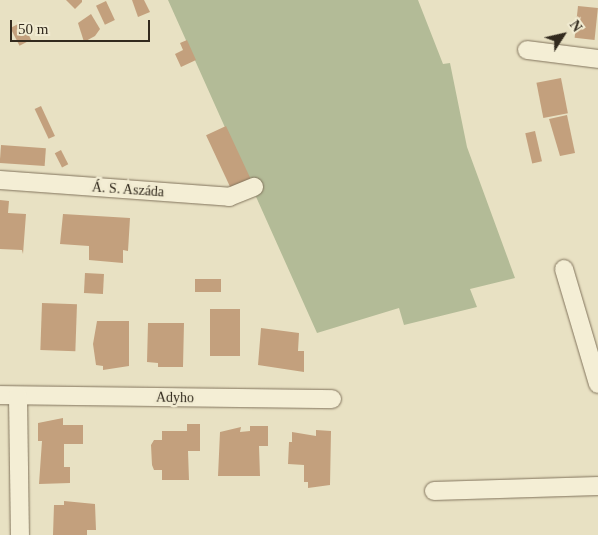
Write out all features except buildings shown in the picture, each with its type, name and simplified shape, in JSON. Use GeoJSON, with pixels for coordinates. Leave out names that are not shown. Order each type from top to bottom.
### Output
{"type":"FeatureCollection","features":[{"type":"Feature","properties":{"kind":"street"},"geometry":{"type":"LineString","coordinates":[[526,50],[598,59]]}},
{"type":"Feature","properties":{"kind":"street","name":"Á. S. Aszáda"},"geometry":{"type":"LineString","coordinates":[[0,180],[229,197],[254,187]]}},
{"type":"Feature","properties":{"kind":"street"},"geometry":{"type":"LineString","coordinates":[[564,269],[598,384]]}},
{"type":"Feature","properties":{"kind":"street","name":"Adyho"},"geometry":{"type":"LineString","coordinates":[[0,395],[332,399]]}},
{"type":"Feature","properties":{"kind":"street"},"geometry":{"type":"LineString","coordinates":[[18,396],[20,535]]}},
{"type":"Feature","properties":{"kind":"street"},"geometry":{"type":"LineString","coordinates":[[434,491],[598,486]]}},
{"type":"Feature","properties":{"kind":"green space"},"geometry":{"type":"Polygon","coordinates":[[[168,0],[418,0],[443,64],[450,63],[467,147],[515,278],[470,289],[477,307],[404,325],[399,308],[317,333],[168,0]]]}}]}
